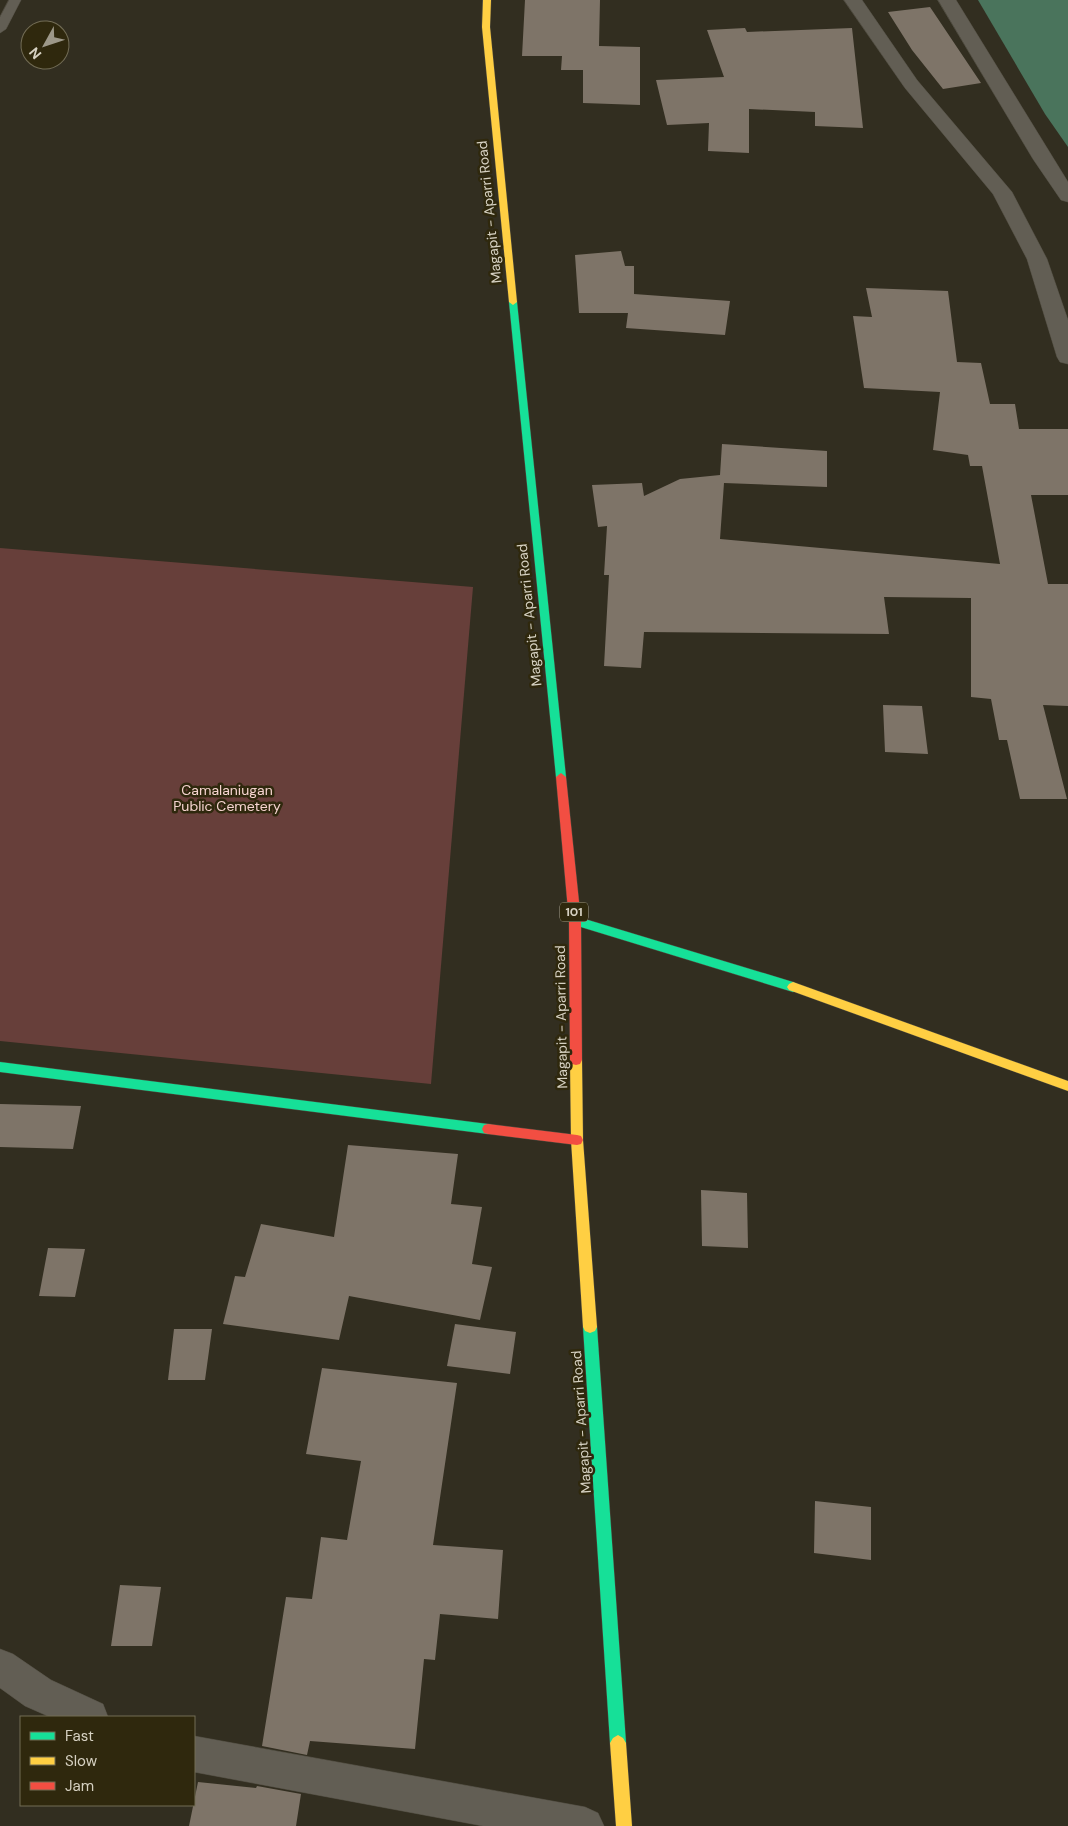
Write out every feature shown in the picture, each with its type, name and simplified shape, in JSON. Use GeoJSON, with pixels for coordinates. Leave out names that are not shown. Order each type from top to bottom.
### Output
{"type":"FeatureCollection","features":[{"type":"Feature","properties":{"kind":"main road","name":"Magapit - Aparri Road"},"geometry":{"type":"LineString","coordinates":[[487,0],[486,27],[575,921],[577,1140],[624,1826]]}},
{"type":"Feature","properties":{"kind":"main road"},"geometry":{"type":"LineString","coordinates":[[575,921],[797,988],[1068,1086]]}},
{"type":"Feature","properties":{"kind":"main road"},"geometry":{"type":"LineString","coordinates":[[0,1067],[577,1140]]}},
{"type":"Feature","properties":{"kind":"street"},"geometry":{"type":"LineString","coordinates":[[854,0],[911,84],[1002,192],[1037,258],[1062,330],[1068,357]]}},
{"type":"Feature","properties":{"kind":"street"},"geometry":{"type":"LineString","coordinates":[[947,0],[1068,196]]}},
{"type":"Feature","properties":{"kind":"street"},"geometry":{"type":"LineString","coordinates":[[0,1667],[38,1694],[88,1716]]}},
{"type":"Feature","properties":{"kind":"street"},"geometry":{"type":"LineString","coordinates":[[195,1754],[584,1826]]}},
{"type":"Feature","properties":{"kind":"lane"},"geometry":{"type":"LineString","coordinates":[[0,29],[15,0]]}},
{"type":"Feature","properties":{"kind":"green space","name":"Camalaniugan Public Cemetery"},"geometry":{"type":"Polygon","coordinates":[[[0,548],[473,587],[431,1084],[0,1041],[0,548]]]}},
{"type":"Feature","properties":{"kind":"shaded area"},"geometry":{"type":"Polygon","coordinates":[[[978,0],[1068,0],[1068,147],[1045,114],[978,0]]]}},
{"type":"Feature","properties":{"kind":"building"},"geometry":{"type":"Polygon","coordinates":[[[525,0],[600,0],[599,46],[640,47],[640,105],[583,103],[583,70],[561,70],[562,56],[522,56],[525,0]]]}},
{"type":"Feature","properties":{"kind":"building"},"geometry":{"type":"Polygon","coordinates":[[[930,7],[981,83],[943,89],[912,50],[888,12],[930,7]]]}},
{"type":"Feature","properties":{"kind":"building"},"geometry":{"type":"Polygon","coordinates":[[[745,28],[747,32],[852,28],[863,128],[815,126],[815,112],[749,109],[749,153],[708,151],[709,123],[667,125],[656,80],[724,77],[707,30],[745,28]]]}},
{"type":"Feature","properties":{"kind":"building"},"geometry":{"type":"Polygon","coordinates":[[[621,251],[625,266],[634,266],[634,294],[730,301],[725,335],[626,328],[628,313],[579,313],[575,255],[621,251]]]}},
{"type":"Feature","properties":{"kind":"building"},"geometry":{"type":"Polygon","coordinates":[[[866,288],[948,291],[957,362],[981,363],[990,404],[1015,404],[1019,429],[1068,429],[1068,495],[1031,495],[1048,584],[1068,584],[1068,706],[1043,705],[1067,799],[1020,799],[1007,740],[999,740],[991,699],[971,697],[971,598],[884,597],[889,634],[644,632],[641,668],[604,666],[609,575],[604,575],[607,526],[598,527],[592,485],[642,483],[644,496],[680,479],[720,475],[722,444],[827,451],[827,487],[724,483],[720,539],[1000,564],[982,466],[970,466],[968,455],[933,450],[940,392],[864,388],[853,316],[872,317],[866,288]]]}},
{"type":"Feature","properties":{"kind":"building"},"geometry":{"type":"Polygon","coordinates":[[[883,705],[922,706],[928,754],[885,752],[883,705]]]}},
{"type":"Feature","properties":{"kind":"building"},"geometry":{"type":"Polygon","coordinates":[[[0,1104],[81,1106],[73,1149],[0,1147],[0,1104]]]}},
{"type":"Feature","properties":{"kind":"building"},"geometry":{"type":"Polygon","coordinates":[[[348,1145],[458,1154],[451,1204],[482,1207],[472,1264],[492,1267],[480,1320],[349,1296],[339,1340],[223,1324],[235,1276],[245,1277],[261,1224],[334,1237],[348,1145]]]}},
{"type":"Feature","properties":{"kind":"building"},"geometry":{"type":"Polygon","coordinates":[[[701,1190],[747,1193],[748,1248],[702,1246],[701,1190]]]}},
{"type":"Feature","properties":{"kind":"building"},"geometry":{"type":"Polygon","coordinates":[[[48,1248],[85,1249],[75,1297],[39,1296],[48,1248]]]}},
{"type":"Feature","properties":{"kind":"building"},"geometry":{"type":"Polygon","coordinates":[[[455,1324],[516,1332],[510,1374],[447,1366],[455,1324]]]}},
{"type":"Feature","properties":{"kind":"building"},"geometry":{"type":"Polygon","coordinates":[[[174,1329],[212,1329],[205,1380],[168,1380],[174,1329]]]}},
{"type":"Feature","properties":{"kind":"building"},"geometry":{"type":"Polygon","coordinates":[[[322,1368],[457,1383],[433,1545],[503,1550],[498,1619],[440,1614],[435,1660],[424,1659],[415,1749],[310,1741],[307,1755],[262,1746],[286,1597],[312,1599],[321,1537],[347,1540],[361,1461],[306,1454],[322,1368]]]}},
{"type":"Feature","properties":{"kind":"building"},"geometry":{"type":"Polygon","coordinates":[[[815,1501],[871,1507],[871,1560],[814,1553],[815,1501]]]}},
{"type":"Feature","properties":{"kind":"building"},"geometry":{"type":"Polygon","coordinates":[[[120,1585],[161,1587],[152,1646],[111,1646],[120,1585]]]}},
{"type":"Feature","properties":{"kind":"building"},"geometry":{"type":"Polygon","coordinates":[[[198,1782],[256,1788],[257,1786],[301,1794],[296,1826],[189,1826],[193,1806],[195,1806],[198,1782]]]}},
{"type":"Feature","properties":{"kind":"traffic: fast"},"geometry":{"type":"LineString","coordinates":[[513,302],[561,777]]}},
{"type":"Feature","properties":{"kind":"traffic: fast"},"geometry":{"type":"LineString","coordinates":[[575,921],[793,987]]}},
{"type":"Feature","properties":{"kind":"traffic: fast"},"geometry":{"type":"LineString","coordinates":[[0,1067],[488,1129]]}},
{"type":"Feature","properties":{"kind":"traffic: fast"},"geometry":{"type":"LineString","coordinates":[[590,1327],[618,1743]]}},
{"type":"Feature","properties":{"kind":"traffic: slow"},"geometry":{"type":"LineString","coordinates":[[487,0],[486,27],[513,302]]}},
{"type":"Feature","properties":{"kind":"traffic: slow"},"geometry":{"type":"LineString","coordinates":[[793,987],[1068,1086]]}},
{"type":"Feature","properties":{"kind":"traffic: slow"},"geometry":{"type":"LineString","coordinates":[[576,1060],[577,1140],[590,1327]]}},
{"type":"Feature","properties":{"kind":"traffic: slow"},"geometry":{"type":"LineString","coordinates":[[618,1743],[624,1826]]}},
{"type":"Feature","properties":{"kind":"traffic: jam"},"geometry":{"type":"LineString","coordinates":[[561,777],[575,921],[576,1060]]}},
{"type":"Feature","properties":{"kind":"traffic: jam"},"geometry":{"type":"LineString","coordinates":[[488,1129],[577,1140]]}}]}
